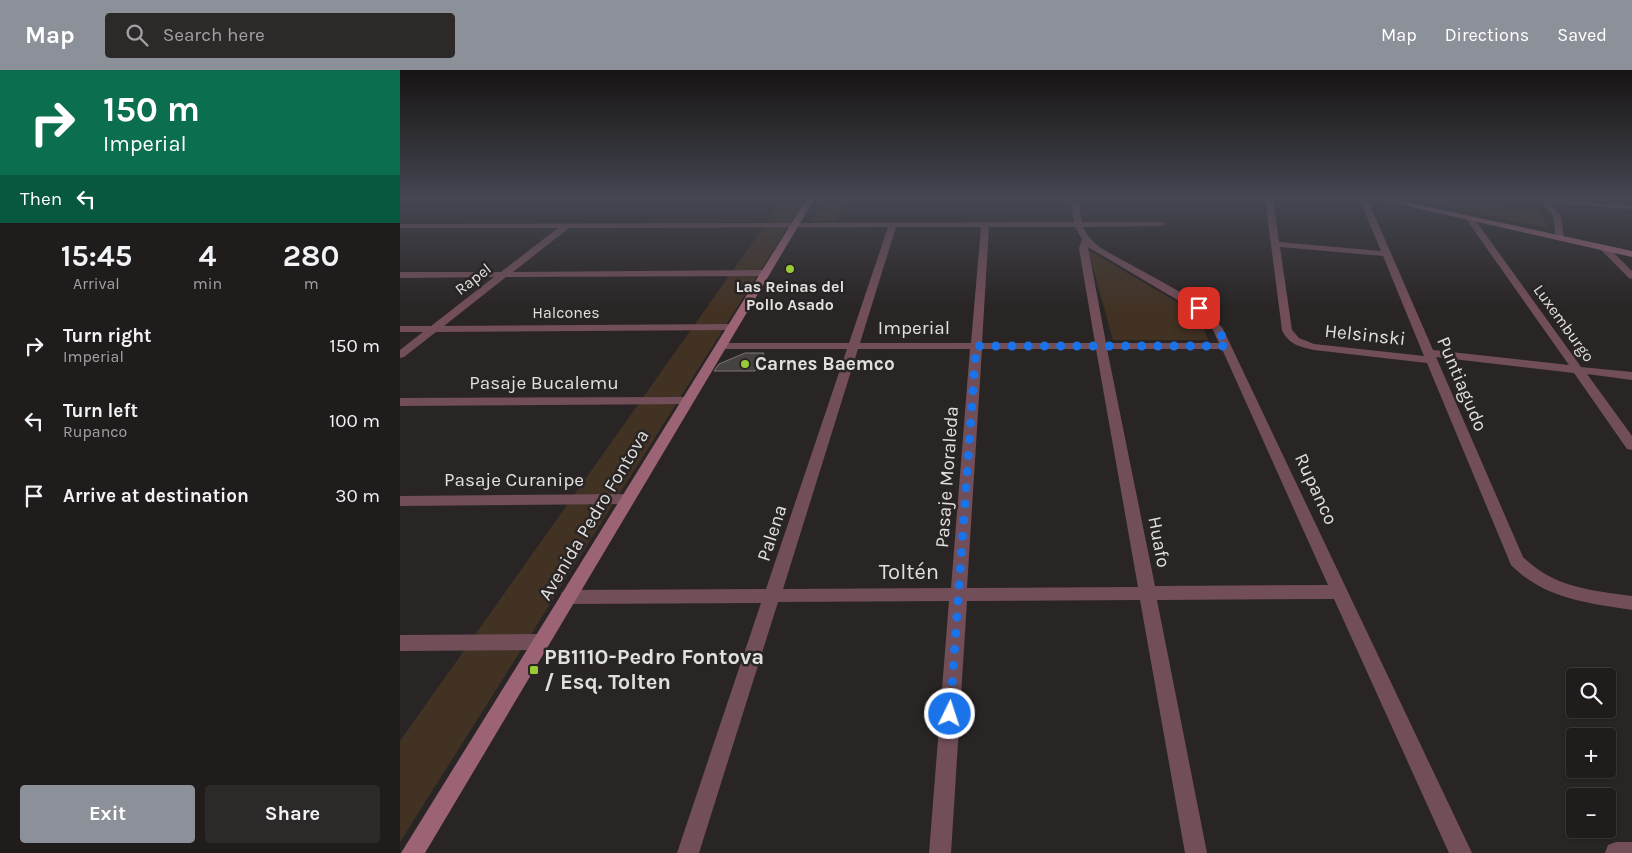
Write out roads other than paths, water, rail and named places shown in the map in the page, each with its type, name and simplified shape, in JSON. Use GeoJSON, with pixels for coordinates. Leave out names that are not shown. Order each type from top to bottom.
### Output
{"type":"FeatureCollection","features":[{"type":"Feature","properties":{"kind":"main road","name":"Avenida Pedro Fontova"},"geometry":{"type":"LineString","coordinates":[[412,853],[789,235]]}},
{"type":"Feature","properties":{"kind":"main road"},"geometry":{"type":"LineString","coordinates":[[1544,235],[1632,254]]}},
{"type":"Feature","properties":{"kind":"street","name":"Rapel"},"geometry":{"type":"LineString","coordinates":[[400,355],[555,235]]}},
{"type":"Feature","properties":{"kind":"street","name":"Palena"},"geometry":{"type":"LineString","coordinates":[[688,853],[890,235]]}},
{"type":"Feature","properties":{"kind":"street","name":"Pasaje Moraleda"},"geometry":{"type":"LineString","coordinates":[[940,853],[984,235]]}},
{"type":"Feature","properties":{"kind":"street","name":"Rupanco"},"geometry":{"type":"LineString","coordinates":[[1083,235],[1085,240],[1104,255],[1199,308],[1218,329],[1461,853]]}},
{"type":"Feature","properties":{"kind":"street"},"geometry":{"type":"LineString","coordinates":[[1274,235],[1275,244],[1386,254]]}},
{"type":"Feature","properties":{"kind":"street","name":"Puntiagudo"},"geometry":{"type":"LineString","coordinates":[[1378,235],[1513,552],[1525,570],[1535,578],[1560,590],[1632,603]]}},
{"type":"Feature","properties":{"kind":"street","name":"Luxemburgo"},"geometry":{"type":"LineString","coordinates":[[1481,235],[1632,446]]}},
{"type":"Feature","properties":{"kind":"street","name":"Huafo"},"geometry":{"type":"LineString","coordinates":[[1085,240],[1083,248],[1196,853]]}},
{"type":"Feature","properties":{"kind":"street","name":"Helsinski"},"geometry":{"type":"LineString","coordinates":[[1275,244],[1287,330],[1296,341],[1314,347],[1632,376]]}},
{"type":"Feature","properties":{"kind":"street"},"geometry":{"type":"LineString","coordinates":[[1604,248],[1632,276]]}},
{"type":"Feature","properties":{"kind":"street"},"geometry":{"type":"LineString","coordinates":[[400,275],[766,273]]}},
{"type":"Feature","properties":{"kind":"street","name":"Halcones"},"geometry":{"type":"LineString","coordinates":[[400,329],[732,328]]}},
{"type":"Feature","properties":{"kind":"street","name":"Imperial"},"geometry":{"type":"LineString","coordinates":[[721,346],[1227,346]]}},
{"type":"Feature","properties":{"kind":"street","name":"Pasaje Bucalemu"},"geometry":{"type":"LineString","coordinates":[[400,402],[687,401]]}},
{"type":"Feature","properties":{"kind":"street","name":"Pasaje Curanipe"},"geometry":{"type":"LineString","coordinates":[[400,501],[628,499]]}},
{"type":"Feature","properties":{"kind":"street","name":"Toltén"},"geometry":{"type":"LineString","coordinates":[[568,597],[1341,592]]}},
{"type":"Feature","properties":{"kind":"street"},"geometry":{"type":"LineString","coordinates":[[400,644],[540,642]]}},
{"type":"Feature","properties":{"kind":"street"},"geometry":{"type":"LineString","coordinates":[[1616,853],[1632,853]]}},
{"type":"Feature","properties":{"kind":"place","name":"Las Reinas del Pollo Asado"},"geometry":{"type":"Point","coordinates":[790,269]}},
{"type":"Feature","properties":{"kind":"place","name":"Carnes Baemco"},"geometry":{"type":"Point","coordinates":[745,364]}},
{"type":"Feature","properties":{"kind":"place","name":"PB1110-Pedro Fontova / Esq. Tolten"},"geometry":{"type":"Point","coordinates":[534,670]}}]}
